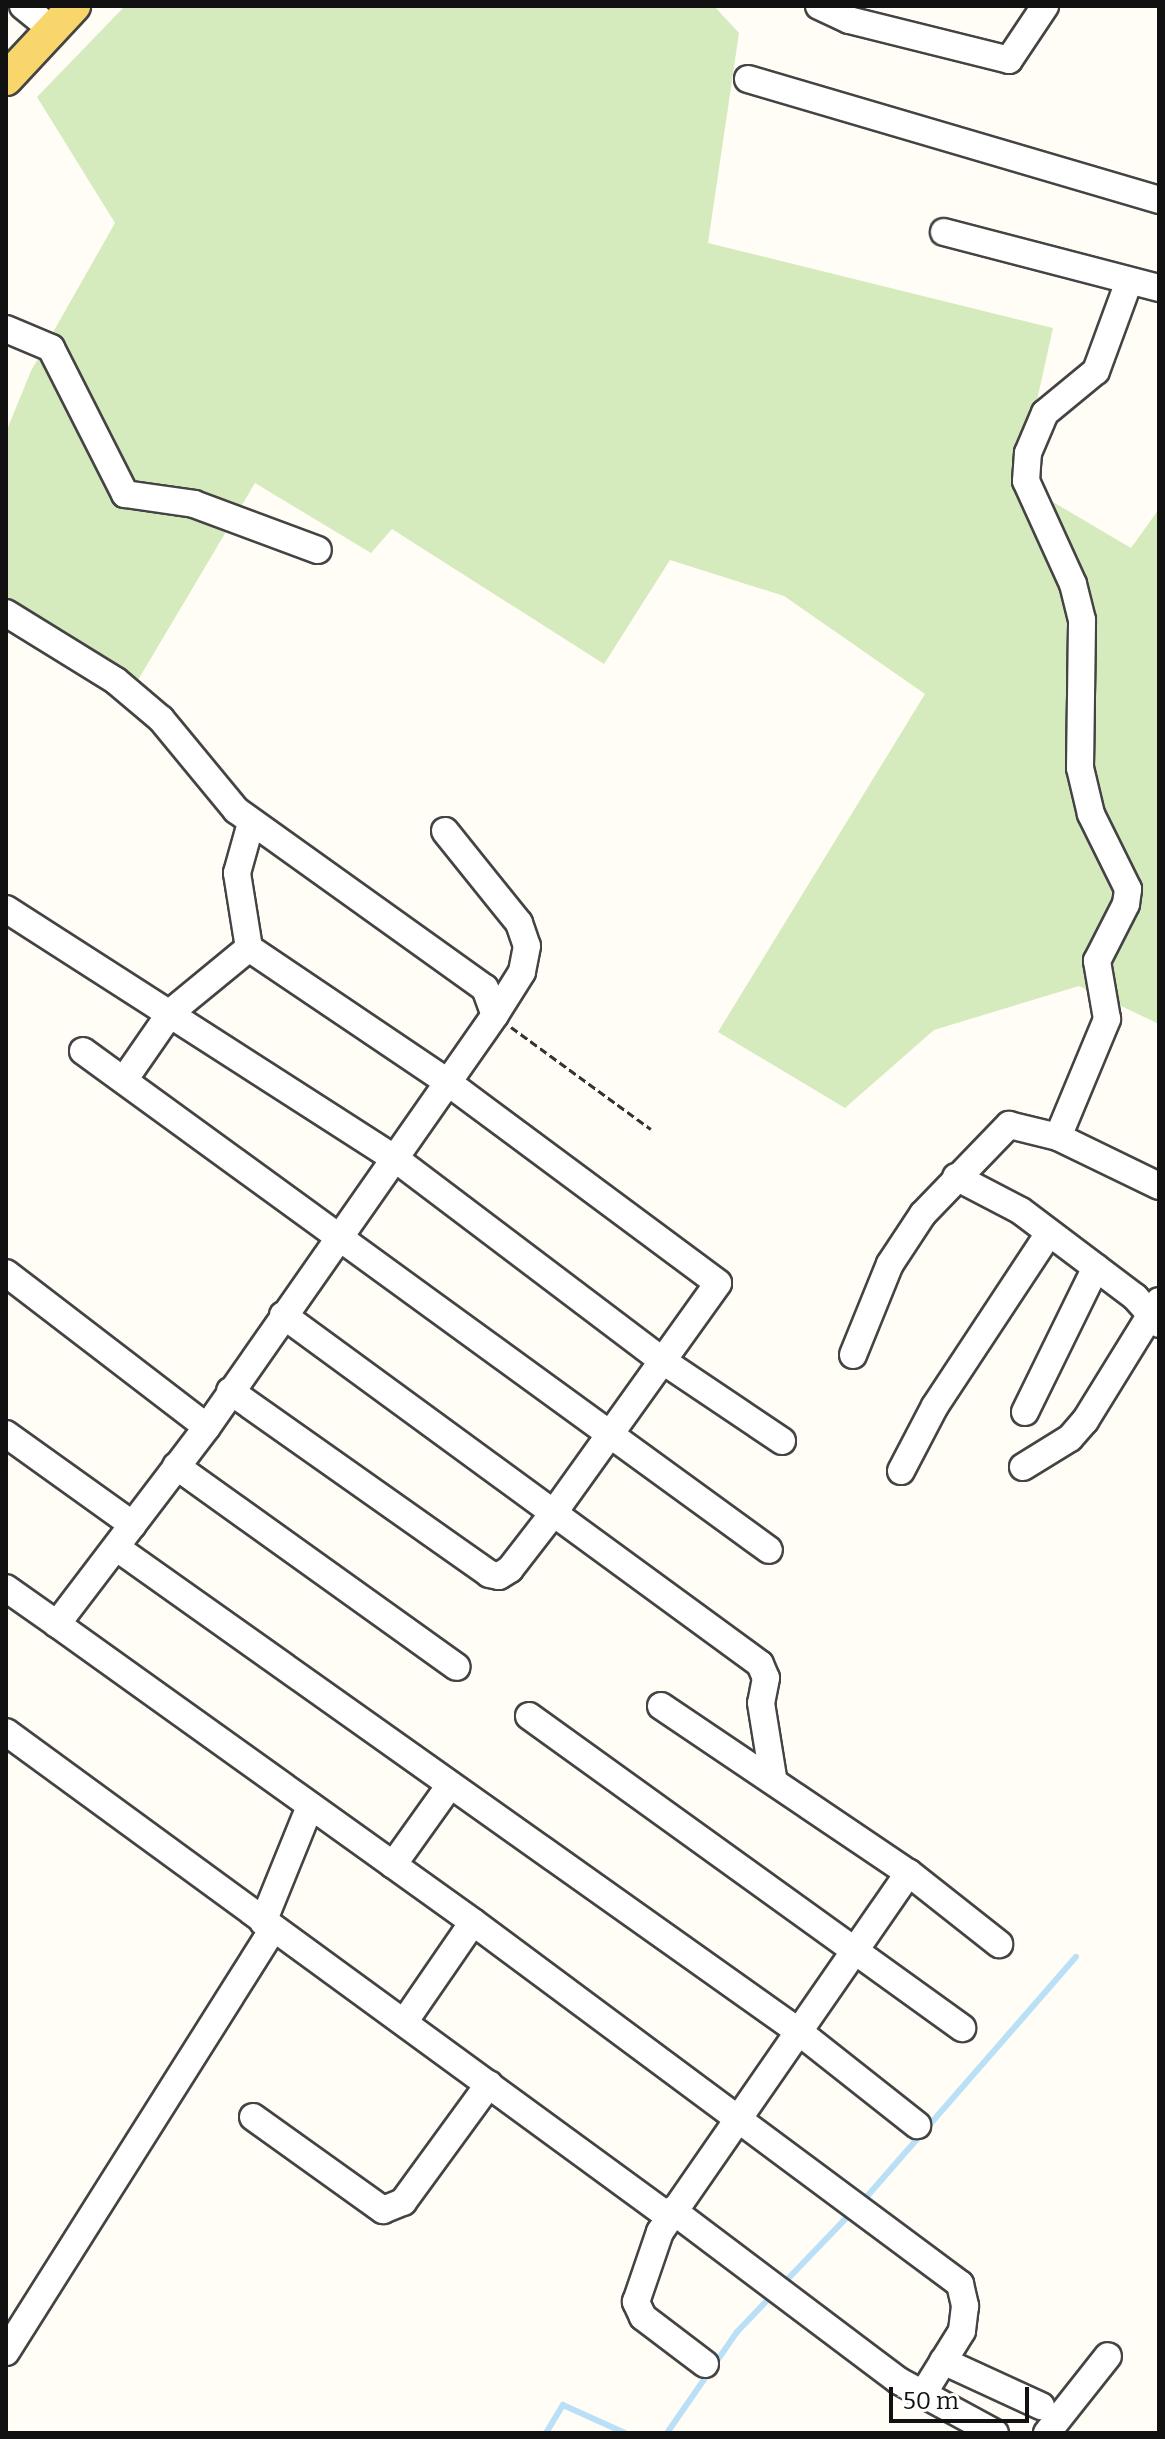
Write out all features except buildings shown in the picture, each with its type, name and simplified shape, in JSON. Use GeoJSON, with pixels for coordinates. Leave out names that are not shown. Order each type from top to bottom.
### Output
{"type":"FeatureCollection","features":[{"type":"Feature","properties":{"kind":"main road"},"geometry":{"type":"LineString","coordinates":[[6,79],[74,6]]}},
{"type":"Feature","properties":{"kind":"main road"},"geometry":{"type":"LineString","coordinates":[[6,52],[37,10]]}},
{"type":"Feature","properties":{"kind":"street"},"geometry":{"type":"LineString","coordinates":[[819,6],[849,20],[1009,60],[1045,6]]}},
{"type":"Feature","properties":{"kind":"street"},"geometry":{"type":"LineString","coordinates":[[748,79],[1159,200]]}},
{"type":"Feature","properties":{"kind":"street"},"geometry":{"type":"LineString","coordinates":[[944,232],[1128,284],[1159,288]]}},
{"type":"Feature","properties":{"kind":"street"},"geometry":{"type":"LineString","coordinates":[[1058,1137],[1107,1019],[1097,961],[1126,904],[1128,889],[1091,814],[1080,768],[1082,620],[1073,584],[1026,481],[1028,453],[1045,413],[1096,371],[1128,284]]}},
{"type":"Feature","properties":{"kind":"street"},"geometry":{"type":"LineString","coordinates":[[6,329],[51,348],[125,494],[194,504],[318,550]]}},
{"type":"Feature","properties":{"kind":"street"},"geometry":{"type":"LineString","coordinates":[[6,613],[116,681],[161,719],[251,823],[485,988],[495,1015]]}},
{"type":"Feature","properties":{"kind":"street"},"geometry":{"type":"LineString","coordinates":[[230,1391],[489,1574],[510,1569],[718,1283],[449,1083],[249,948],[237,873],[251,823]]}},
{"type":"Feature","properties":{"kind":"street"},"geometry":{"type":"LineString","coordinates":[[57,1624],[207,1427],[283,1315],[397,1160],[522,972],[527,946],[519,923],[445,831]]}},
{"type":"Feature","properties":{"kind":"street"},"geometry":{"type":"LineString","coordinates":[[6,909],[171,1012],[397,1160],[660,1359],[782,1441]]}},
{"type":"Feature","properties":{"kind":"street"},"geometry":{"type":"LineString","coordinates":[[124,1080],[171,1012],[249,948]]}},
{"type":"Feature","properties":{"kind":"street"},"geometry":{"type":"LineString","coordinates":[[83,1051],[769,1550]]}},
{"type":"Feature","properties":{"kind":"street"},"geometry":{"type":"LineString","coordinates":[[853,1355],[890,1264],[923,1214],[1009,1125],[1058,1137],[1159,1186]]}},
{"type":"Feature","properties":{"kind":"street"},"geometry":{"type":"LineString","coordinates":[[956,1177],[1021,1211],[1156,1312],[1085,1421],[1070,1438],[1023,1467]]}},
{"type":"Feature","properties":{"kind":"street"},"geometry":{"type":"LineString","coordinates":[[901,1471],[935,1406],[1049,1233]]}},
{"type":"Feature","properties":{"kind":"street"},"geometry":{"type":"LineString","coordinates":[[1025,1412],[1096,1267]]}},
{"type":"Feature","properties":{"kind":"street"},"geometry":{"type":"LineString","coordinates":[[6,1273],[207,1427]]}},
{"type":"Feature","properties":{"kind":"street"},"geometry":{"type":"LineString","coordinates":[[283,1315],[555,1511],[760,1664],[766,1678],[761,1703],[773,1777]]}},
{"type":"Feature","properties":{"kind":"street"},"geometry":{"type":"LineString","coordinates":[[6,1434],[133,1525]]}},
{"type":"Feature","properties":{"kind":"street"},"geometry":{"type":"LineString","coordinates":[[176,1466],[457,1667]]}},
{"type":"Feature","properties":{"kind":"street"},"geometry":{"type":"LineString","coordinates":[[117,1548],[798,2031],[917,2125]]}},
{"type":"Feature","properties":{"kind":"street"},"geometry":{"type":"LineString","coordinates":[[6,1588],[473,1922],[828,2182],[856,2211],[922,2252],[960,2284],[965,2306],[962,2331],[923,2394]]}},
{"type":"Feature","properties":{"kind":"street"},"geometry":{"type":"LineString","coordinates":[[661,1706],[773,1777],[909,1873],[999,1944]]}},
{"type":"Feature","properties":{"kind":"street"},"geometry":{"type":"LineString","coordinates":[[529,1716],[962,2028]]}},
{"type":"Feature","properties":{"kind":"street"},"geometry":{"type":"LineString","coordinates":[[6,1732],[268,1925],[923,2394],[995,2433]]}},
{"type":"Feature","properties":{"kind":"street"},"geometry":{"type":"LineString","coordinates":[[393,1865],[450,1785]]}},
{"type":"Feature","properties":{"kind":"street"},"geometry":{"type":"LineString","coordinates":[[6,2352],[268,1925],[310,1806]]}},
{"type":"Feature","properties":{"kind":"street"},"geometry":{"type":"LineString","coordinates":[[705,2364],[643,2317],[636,2302],[670,2213],[909,1873]]}},
{"type":"Feature","properties":{"kind":"street"},"geometry":{"type":"LineString","coordinates":[[405,2021],[473,1922]]}},
{"type":"Feature","properties":{"kind":"street"},"geometry":{"type":"LineString","coordinates":[[253,2117],[383,2210],[403,2202],[489,2084]]}},
{"type":"Feature","properties":{"kind":"street"},"geometry":{"type":"LineString","coordinates":[[1047,2433],[1108,2356]]}},
{"type":"Feature","properties":{"kind":"street"},"geometry":{"type":"LineString","coordinates":[[943,2361],[1041,2406]]}},
{"type":"Feature","properties":{"kind":"path"},"geometry":{"type":"LineString","coordinates":[[495,1015],[651,1129]]}},
{"type":"Feature","properties":{"kind":"green space"},"geometry":{"type":"Polygon","coordinates":[[[125,6],[714,6],[739,33],[708,243],[1053,328],[1019,482],[1131,548],[1159,509],[1159,1024],[1079,986],[934,1030],[845,1108],[718,1032],[925,694],[784,596],[670,560],[604,664],[392,529],[371,553],[255,483],[138,680],[6,598],[6,432],[31,371],[115,223],[37,97],[125,6]]]}},
{"type":"Feature","properties":{"kind":"waterway"},"geometry":{"type":"LineString","coordinates":[[863,2201],[1076,1957]]}},
{"type":"Feature","properties":{"kind":"waterway"},"geometry":{"type":"LineString","coordinates":[[782,2285],[852,2212]]}},
{"type":"Feature","properties":{"kind":"waterway"},"geometry":{"type":"LineString","coordinates":[[667,2433],[737,2332],[774,2293]]}},
{"type":"Feature","properties":{"kind":"waterway"},"geometry":{"type":"LineString","coordinates":[[546,2433],[563,2405],[625,2433]]}}]}
